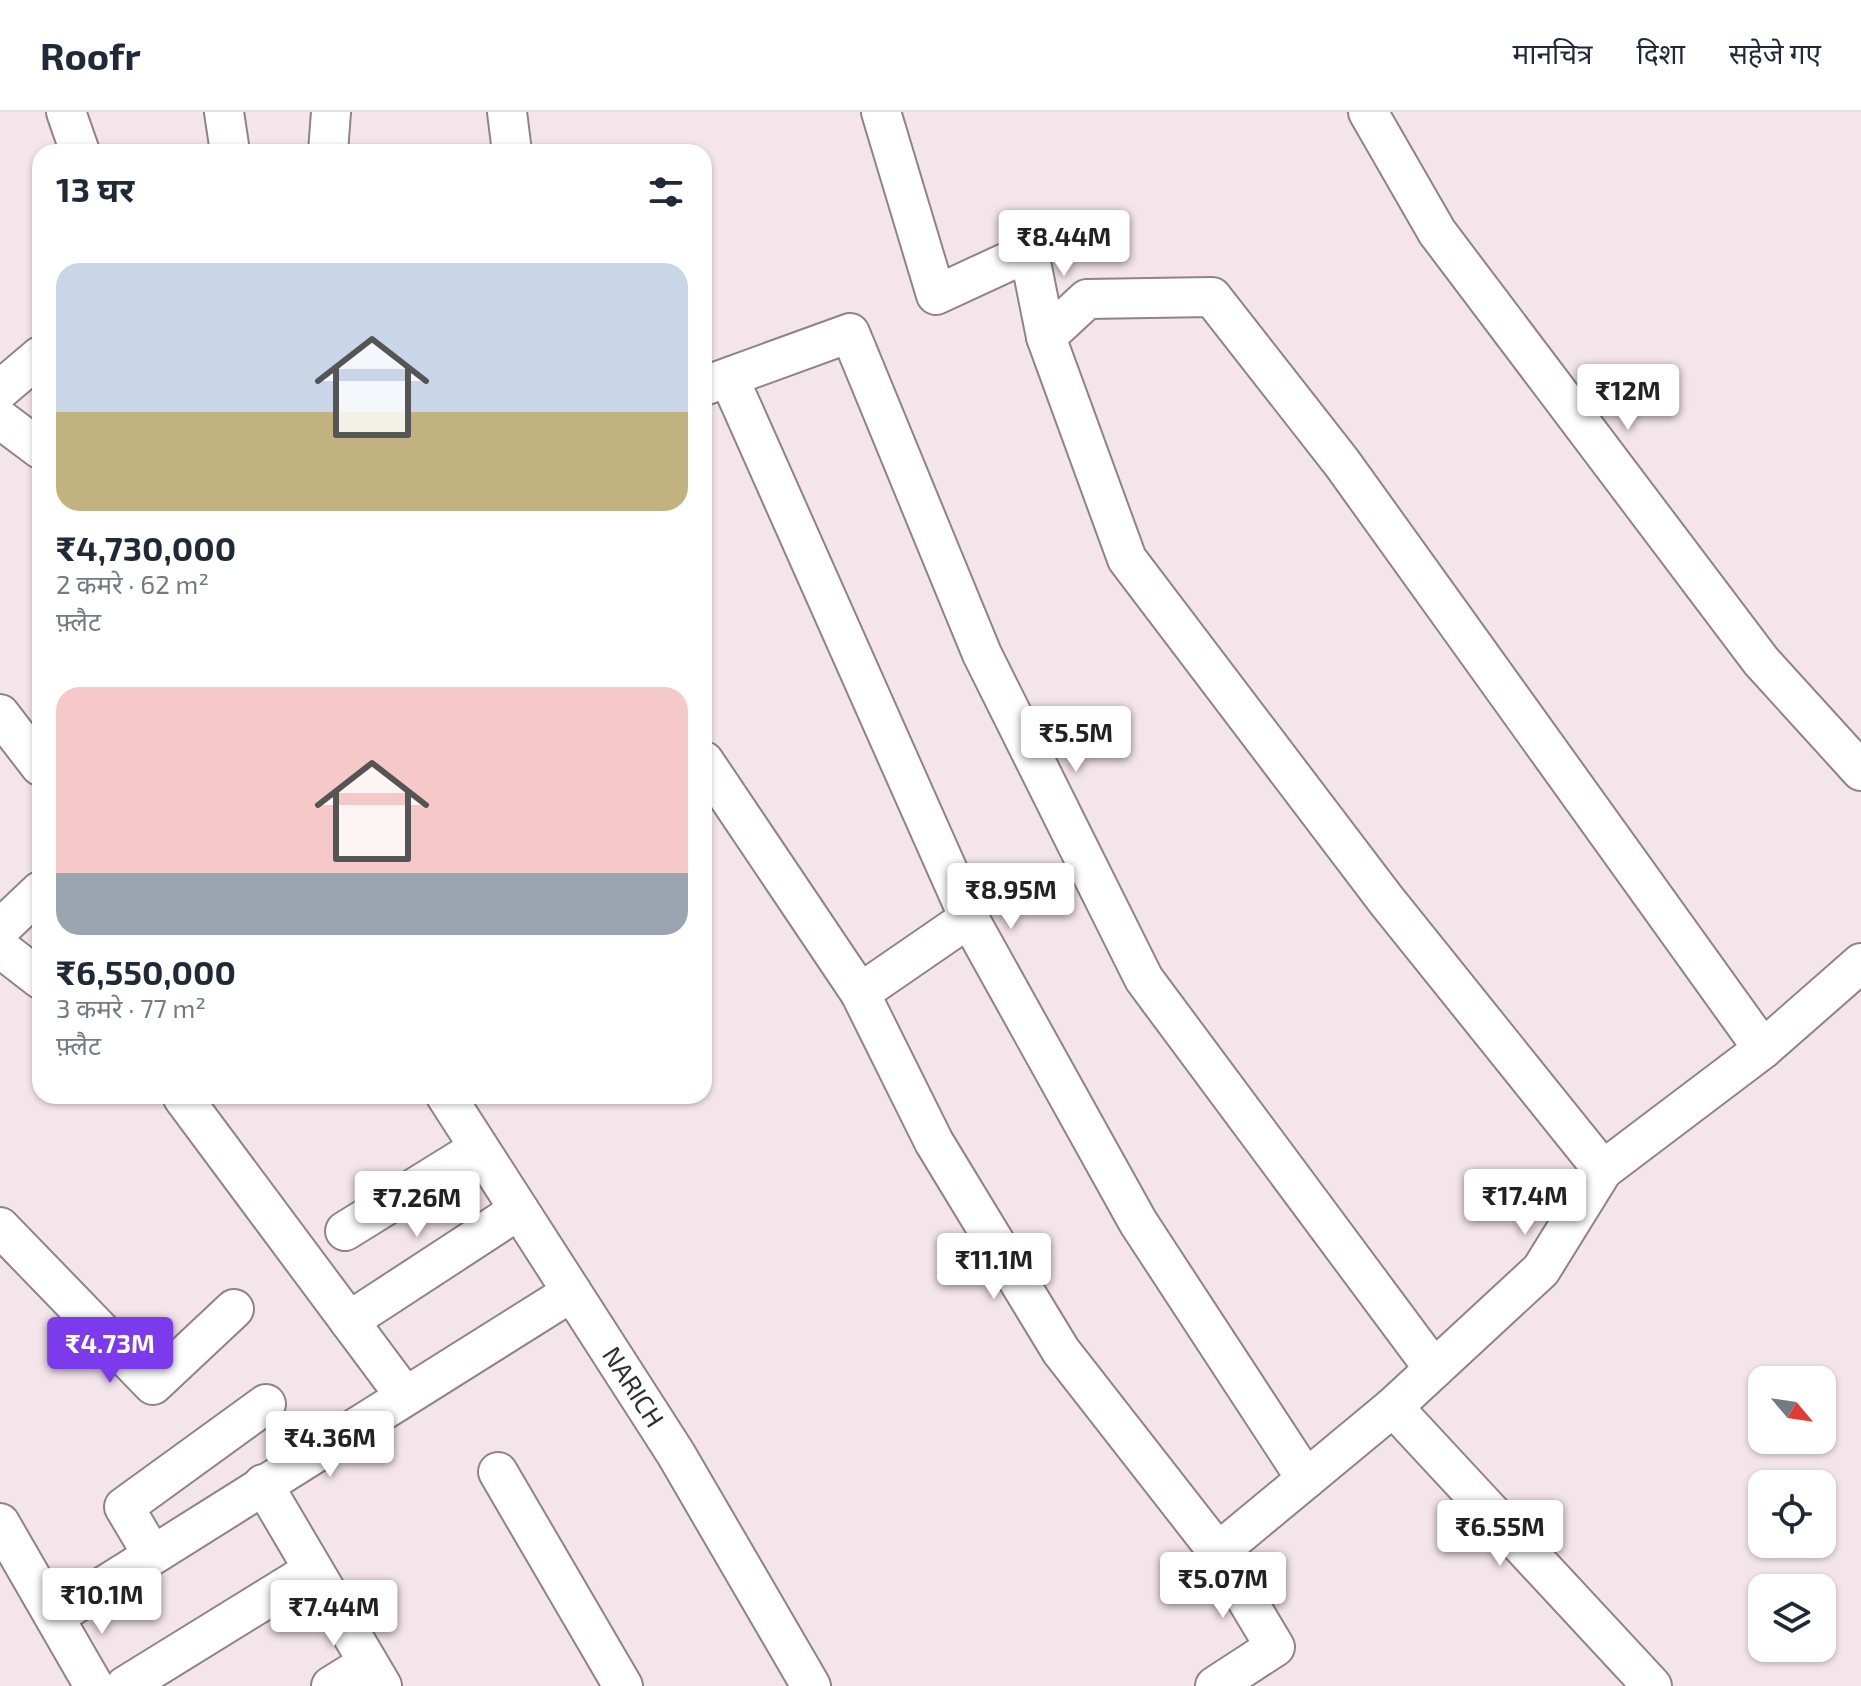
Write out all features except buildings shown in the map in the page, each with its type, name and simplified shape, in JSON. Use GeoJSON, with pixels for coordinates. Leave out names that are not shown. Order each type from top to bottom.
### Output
{"type":"FeatureCollection","features":[{"type":"Feature","properties":{"kind":"street"},"geometry":{"type":"LineString","coordinates":[[66,112],[77,144]]}},
{"type":"Feature","properties":{"kind":"street"},"geometry":{"type":"LineString","coordinates":[[224,112],[229,144]]}},
{"type":"Feature","properties":{"kind":"street"},"geometry":{"type":"LineString","coordinates":[[329,144],[331,112]]}},
{"type":"Feature","properties":{"kind":"street"},"geometry":{"type":"LineString","coordinates":[[507,112],[511,144]]}},
{"type":"Feature","properties":{"kind":"street"},"geometry":{"type":"LineString","coordinates":[[881,112],[936,295],[1029,252],[1046,337],[1127,559],[1386,900],[1603,1170]]}},
{"type":"Feature","properties":{"kind":"street"},"geometry":{"type":"LineString","coordinates":[[1368,112],[1447,245],[1761,661],[1861,771]]}},
{"type":"Feature","properties":{"kind":"street"},"geometry":{"type":"LineString","coordinates":[[1046,337],[1087,299],[1212,297],[1342,463],[1763,1049]]}},
{"type":"Feature","properties":{"kind":"street"},"geometry":{"type":"LineString","coordinates":[[1306,1479],[1138,1222],[969,918],[716,382],[850,333],[982,654],[1144,979],[1434,1369]]}},
{"type":"Feature","properties":{"kind":"street"},"geometry":{"type":"LineString","coordinates":[[0,390],[32,363]]}},
{"type":"Feature","properties":{"kind":"street"},"geometry":{"type":"LineString","coordinates":[[0,419],[32,443]]}},
{"type":"Feature","properties":{"kind":"street"},"geometry":{"type":"LineString","coordinates":[[0,714],[32,756]]}},
{"type":"Feature","properties":{"kind":"street"},"geometry":{"type":"LineString","coordinates":[[712,779],[860,993],[934,1142],[1061,1351],[1218,1552],[1275,1647],[1215,1686]]}},
{"type":"Feature","properties":{"kind":"street"},"geometry":{"type":"LineString","coordinates":[[0,929],[32,899]]}},
{"type":"Feature","properties":{"kind":"street"},"geometry":{"type":"LineString","coordinates":[[860,993],[969,918]]}},
{"type":"Feature","properties":{"kind":"street"},"geometry":{"type":"LineString","coordinates":[[0,948],[32,973]]}},
{"type":"Feature","properties":{"kind":"street"},"geometry":{"type":"LineString","coordinates":[[1218,1552],[1393,1407],[1541,1270],[1603,1170],[1763,1049],[1861,963]]}},
{"type":"Feature","properties":{"kind":"street"},"geometry":{"type":"LineString","coordinates":[[187,1104],[405,1396]]}},
{"type":"Feature","properties":{"kind":"street","name":"NARICH"},"geometry":{"type":"LineString","coordinates":[[451,1104],[676,1454],[811,1686]]}},
{"type":"Feature","properties":{"kind":"street"},"geometry":{"type":"LineString","coordinates":[[345,1231],[479,1148]]}},
{"type":"Feature","properties":{"kind":"street"},"geometry":{"type":"LineString","coordinates":[[349,1321],[519,1210]]}},
{"type":"Feature","properties":{"kind":"street"},"geometry":{"type":"LineString","coordinates":[[0,1227],[153,1385],[234,1309]]}},
{"type":"Feature","properties":{"kind":"street"},"geometry":{"type":"LineString","coordinates":[[56,1616],[572,1292]]}},
{"type":"Feature","properties":{"kind":"street"},"geometry":{"type":"LineString","coordinates":[[152,1554],[124,1507],[266,1404]]}},
{"type":"Feature","properties":{"kind":"street"},"geometry":{"type":"LineString","coordinates":[[1393,1407],[1652,1686]]}},
{"type":"Feature","properties":{"kind":"street"},"geometry":{"type":"LineString","coordinates":[[498,1472],[623,1686]]}},
{"type":"Feature","properties":{"kind":"street"},"geometry":{"type":"LineString","coordinates":[[263,1484],[375,1675],[331,1686]]}},
{"type":"Feature","properties":{"kind":"street"},"geometry":{"type":"LineString","coordinates":[[0,1523],[94,1686]]}},
{"type":"Feature","properties":{"kind":"street"},"geometry":{"type":"LineString","coordinates":[[125,1686],[313,1570]]}}]}
